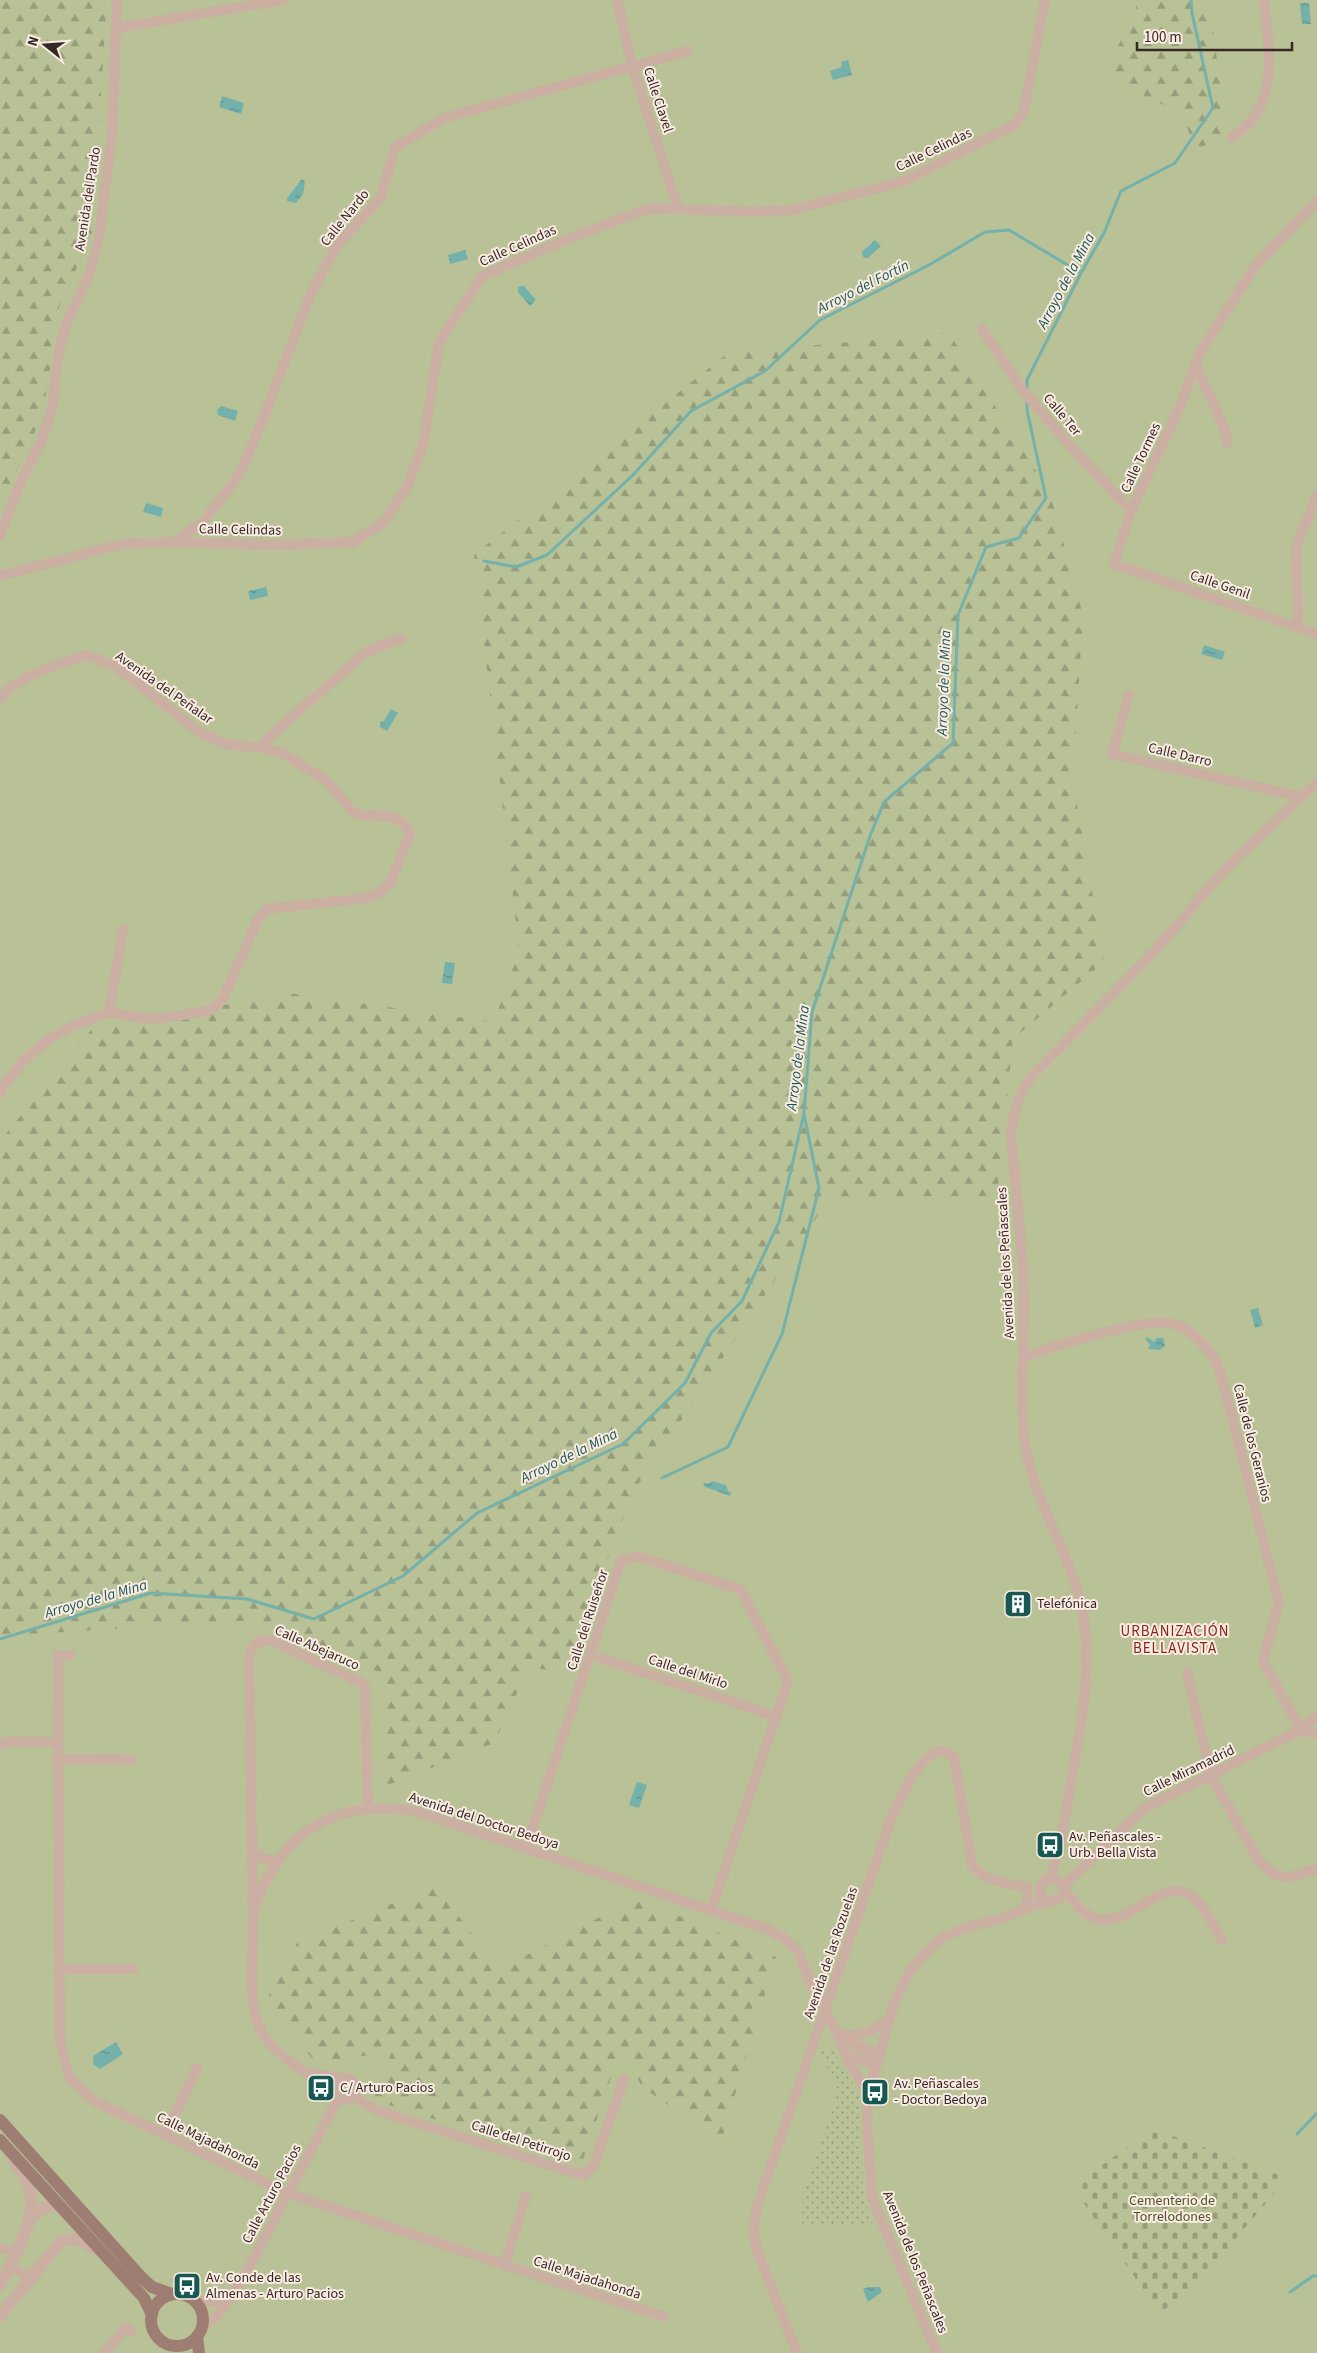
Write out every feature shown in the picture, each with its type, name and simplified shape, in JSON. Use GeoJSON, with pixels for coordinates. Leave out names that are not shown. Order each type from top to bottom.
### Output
{"type":"FeatureCollection","features":[{"type":"Feature","properties":{"kind":"main road"},"geometry":{"type":"LineString","coordinates":[[0,2120],[129,2264],[152,2287],[172,2294],[184,2295],[195,2301],[202,2314],[199,2333],[199,2353]]}},
{"type":"Feature","properties":{"kind":"main road"},"geometry":{"type":"LineString","coordinates":[[0,2140],[144,2298],[152,2315],[154,2332],[160,2339],[180,2349],[199,2333]]}},
{"type":"Feature","properties":{"kind":"main road"},"geometry":{"type":"LineString","coordinates":[[152,2315],[159,2302],[172,2294]]}},
{"type":"Feature","properties":{"kind":"street","name":"Avenida del Pardo"},"geometry":{"type":"LineString","coordinates":[[0,535],[22,479],[41,442],[52,408],[59,350],[67,322],[90,273],[99,238],[112,133],[117,0]]}},
{"type":"Feature","properties":{"kind":"street"},"geometry":{"type":"LineString","coordinates":[[116,28],[283,0]]}},
{"type":"Feature","properties":{"kind":"street","name":"Calle Clavel"},"geometry":{"type":"LineString","coordinates":[[617,0],[632,68],[678,208]]}},
{"type":"Feature","properties":{"kind":"street","name":"Calle Celindas"},"geometry":{"type":"LineString","coordinates":[[0,576],[122,544],[174,542],[274,545],[353,542],[384,522],[407,487],[423,445],[439,343],[482,276],[570,238],[650,208],[759,212],[791,210],[905,181],[1016,124],[1024,110],[1045,0]]}},
{"type":"Feature","properties":{"kind":"street"},"geometry":{"type":"LineString","coordinates":[[1232,138],[1254,118],[1263,100],[1267,85],[1269,67],[1264,0]]}},
{"type":"Feature","properties":{"kind":"street","name":"Calle Nardo"},"geometry":{"type":"LineString","coordinates":[[174,542],[205,520],[239,475],[261,424],[311,293],[336,247],[381,196],[395,147],[444,118],[688,52]]}},
{"type":"Feature","properties":{"kind":"street","name":"Calle Tormes"},"geometry":{"type":"LineString","coordinates":[[1114,564],[1131,511],[1181,404],[1200,352],[1256,265],[1317,201]]}},
{"type":"Feature","properties":{"kind":"street","name":"Calle Ter"},"geometry":{"type":"LineString","coordinates":[[982,329],[1021,388],[1072,448],[1131,511]]}},
{"type":"Feature","properties":{"kind":"street"},"geometry":{"type":"LineString","coordinates":[[1196,366],[1226,432],[1227,443]]}},
{"type":"Feature","properties":{"kind":"street"},"geometry":{"type":"LineString","coordinates":[[1298,627],[1296,547],[1317,495]]}},
{"type":"Feature","properties":{"kind":"street","name":"Calle Genil"},"geometry":{"type":"LineString","coordinates":[[1114,564],[1317,634]]}},
{"type":"Feature","properties":{"kind":"street"},"geometry":{"type":"LineString","coordinates":[[263,748],[267,739],[366,652],[400,638]]}},
{"type":"Feature","properties":{"kind":"street","name":"Avenida del Peñalar"},"geometry":{"type":"LineString","coordinates":[[0,699],[8,689],[31,676],[85,655],[114,665],[201,733],[226,744],[263,748],[282,753],[322,777],[353,812],[362,815],[395,817],[407,827],[410,834],[390,883],[380,892],[366,898],[267,909],[257,921],[223,999],[210,1011],[163,1018],[142,1018],[109,1012]]}},
{"type":"Feature","properties":{"kind":"street","name":"Calle Darro"},"geometry":{"type":"LineString","coordinates":[[1129,695],[1112,754],[1301,796]]}},
{"type":"Feature","properties":{"kind":"street","name":"Avenida de los Peñascales"},"geometry":{"type":"LineString","coordinates":[[1059,1883],[1059,1852],[1085,1702],[1087,1666],[1079,1596],[1034,1478],[1023,1426],[1024,1295],[1011,1133],[1014,1112],[1020,1094],[1031,1077],[1153,953],[1226,868],[1317,783]]}},
{"type":"Feature","properties":{"kind":"street"},"geometry":{"type":"LineString","coordinates":[[0,1093],[22,1062],[46,1040],[72,1026],[109,1012],[123,930]]}},
{"type":"Feature","properties":{"kind":"street","name":"Calle de los Geranios"},"geometry":{"type":"LineString","coordinates":[[1024,1358],[1100,1334],[1154,1322],[1169,1323],[1182,1328],[1205,1345],[1214,1357],[1220,1372],[1279,1602],[1263,1661],[1301,1730]]}},
{"type":"Feature","properties":{"kind":"street","name":"Calle del Ruiseñor"},"geometry":{"type":"LineString","coordinates":[[526,1848],[621,1561],[636,1556],[740,1589],[788,1681],[711,1910]]}},
{"type":"Feature","properties":{"kind":"street","name":"Calle Abejaruco"},"geometry":{"type":"LineString","coordinates":[[253,1918],[249,1658],[252,1648],[257,1641],[264,1639],[273,1641],[361,1682],[365,1687],[368,1807]]}},
{"type":"Feature","properties":{"kind":"street","name":"Calle del Mirlo"},"geometry":{"type":"LineString","coordinates":[[591,1654],[775,1716]]}},
{"type":"Feature","properties":{"kind":"street","name":"Calle Majadahonda"},"geometry":{"type":"LineString","coordinates":[[70,1655],[58,1655],[57,1742],[60,2042],[69,2077],[94,2101],[287,2194],[664,2317]]}},
{"type":"Feature","properties":{"kind":"street"},"geometry":{"type":"LineString","coordinates":[[1187,1672],[1211,1776],[1260,1863],[1269,1871],[1289,1878],[1317,1869]]}},
{"type":"Feature","properties":{"kind":"street","name":"Calle Miramadrid"},"geometry":{"type":"LineString","coordinates":[[1059,1883],[1145,1808],[1301,1730],[1317,1716]]}},
{"type":"Feature","properties":{"kind":"street"},"geometry":{"type":"LineString","coordinates":[[1301,1730],[1317,1734]]}},
{"type":"Feature","properties":{"kind":"street"},"geometry":{"type":"LineString","coordinates":[[0,1745],[10,1742],[57,1742]]}},
{"type":"Feature","properties":{"kind":"street","name":"Avenida de las Rozuelas"},"geometry":{"type":"LineString","coordinates":[[797,2353],[754,2239],[757,2206],[900,1799],[911,1780],[933,1754],[939,1751],[947,1752],[954,1758],[972,1864],[977,1873],[1040,1892]]}},
{"type":"Feature","properties":{"kind":"street"},"geometry":{"type":"LineString","coordinates":[[57,1759],[132,1760]]}},
{"type":"Feature","properties":{"kind":"street","name":"Avenida del Doctor Bedoya"},"geometry":{"type":"LineString","coordinates":[[336,2096],[307,2072],[278,2052],[262,2032],[254,2012],[253,1918],[262,1888],[278,1861],[302,1836],[323,1821],[343,1813],[368,1807],[387,1807],[415,1811],[767,1929],[785,1939],[801,1958],[825,2011],[838,2034],[845,2054],[868,2094]]}},
{"type":"Feature","properties":{"kind":"street"},"geometry":{"type":"LineString","coordinates":[[252,1849],[264,1859],[278,1861]]}},
{"type":"Feature","properties":{"kind":"street"},"geometry":{"type":"LineString","coordinates":[[1033,1906],[1040,1892],[1042,1882],[1059,1883]]}},
{"type":"Feature","properties":{"kind":"street"},"geometry":{"type":"LineString","coordinates":[[1055,1900],[1063,1894],[1059,1883]]}},
{"type":"Feature","properties":{"kind":"street"},"geometry":{"type":"LineString","coordinates":[[1059,1883],[1074,1905],[1084,1913],[1106,1920],[1128,1915],[1158,1895],[1169,1891],[1181,1892],[1198,1902],[1222,1940]]}},
{"type":"Feature","properties":{"kind":"street"},"geometry":{"type":"LineString","coordinates":[[1024,1910],[1028,1900],[1027,1887]]}},
{"type":"Feature","properties":{"kind":"street"},"geometry":{"type":"LineString","coordinates":[[1040,1892],[1044,1899],[1074,1905]]}},
{"type":"Feature","properties":{"kind":"street","name":"Avenida de los Peñascales"},"geometry":{"type":"LineString","coordinates":[[937,2353],[872,2198],[867,2123],[868,2094],[897,1994],[910,1971],[926,1952],[942,1938],[968,1927],[1055,1900]]}},
{"type":"Feature","properties":{"kind":"street"},"geometry":{"type":"LineString","coordinates":[[59,1969],[133,1969]]}},
{"type":"Feature","properties":{"kind":"street"},"geometry":{"type":"LineString","coordinates":[[838,2034],[856,2036],[869,2033],[888,2021]]}},
{"type":"Feature","properties":{"kind":"street"},"geometry":{"type":"LineString","coordinates":[[838,2034],[856,2045],[879,2054]]}},
{"type":"Feature","properties":{"kind":"street"},"geometry":{"type":"LineString","coordinates":[[845,2054],[876,2065]]}},
{"type":"Feature","properties":{"kind":"street"},"geometry":{"type":"LineString","coordinates":[[165,2135],[197,2068]]}},
{"type":"Feature","properties":{"kind":"street","name":"Avenida del Doctor Bedoya"},"geometry":{"type":"LineString","coordinates":[[307,2072],[343,2078]]}},
{"type":"Feature","properties":{"kind":"street"},"geometry":{"type":"LineString","coordinates":[[343,2078],[353,2084],[352,2096],[346,2100],[336,2096],[334,2085],[343,2078]]}},
{"type":"Feature","properties":{"kind":"street","name":"Calle del Petirrojo"},"geometry":{"type":"LineString","coordinates":[[352,2096],[376,2110],[575,2173],[585,2174],[592,2168],[596,2160],[624,2079]]}},
{"type":"Feature","properties":{"kind":"street","name":"Calle Arturo Pacios"},"geometry":{"type":"LineString","coordinates":[[199,2333],[220,2312],[246,2272],[336,2096]]}},
{"type":"Feature","properties":{"kind":"street"},"geometry":{"type":"LineString","coordinates":[[0,2144],[27,2180],[31,2194],[29,2222]]}},
{"type":"Feature","properties":{"kind":"street"},"geometry":{"type":"LineString","coordinates":[[504,2266],[526,2196]]}},
{"type":"Feature","properties":{"kind":"street"},"geometry":{"type":"LineString","coordinates":[[0,2285],[29,2222],[38,2210],[48,2206],[62,2206],[75,2210],[102,2240],[129,2264]]}},
{"type":"Feature","properties":{"kind":"street"},"geometry":{"type":"LineString","coordinates":[[0,2316],[61,2241],[71,2238],[81,2239],[101,2253]]}},
{"type":"Feature","properties":{"kind":"street"},"geometry":{"type":"LineString","coordinates":[[0,2248],[15,2252]]}},
{"type":"Feature","properties":{"kind":"street"},"geometry":{"type":"LineString","coordinates":[[9,2265],[31,2279]]}},
{"type":"Feature","properties":{"kind":"street"},"geometry":{"type":"LineString","coordinates":[[195,2301],[227,2302]]}},
{"type":"Feature","properties":{"kind":"street"},"geometry":{"type":"LineString","coordinates":[[104,2353],[126,2327],[131,2332]]}},
{"type":"Feature","properties":{"kind":"green space"},"geometry":{"type":"Polygon","coordinates":[[[0,0],[1317,0],[1317,2353],[0,2353],[0,0]]]}},
{"type":"Feature","properties":{"kind":"green space"},"geometry":{"type":"Polygon","coordinates":[[[0,0],[107,0],[92,235],[59,307],[43,414],[0,506],[0,0]]]}},
{"type":"Feature","properties":{"kind":"green space"},"geometry":{"type":"Polygon","coordinates":[[[1139,0],[1209,0],[1227,135],[1194,150],[1185,119],[1155,100],[1146,111],[1105,75],[1139,0]]]}},
{"type":"Feature","properties":{"kind":"green space"},"geometry":{"type":"Polygon","coordinates":[[[949,333],[1050,493],[1083,615],[1073,781],[1104,962],[1013,1039],[997,1196],[830,1197],[632,1494],[565,1673],[529,1667],[494,1743],[381,1788],[381,1673],[256,1620],[0,1636],[0,1141],[92,1029],[288,993],[494,1022],[519,951],[474,555],[728,353],[949,333]]]}},
{"type":"Feature","properties":{"kind":"green space"},"geometry":{"type":"Polygon","coordinates":[[[436,1885],[498,1970],[637,1898],[776,1957],[721,2142],[641,2086],[632,2064],[616,2063],[581,2165],[373,2100],[392,2051],[317,2064],[265,2003],[297,1943],[436,1885]]]}},
{"type":"Feature","properties":{"kind":"green space"},"geometry":{"type":"Polygon","coordinates":[[[822,2044],[827,2053],[833,2050],[860,2095],[863,2192],[873,2225],[802,2225],[803,2194],[838,2091],[819,2049],[822,2044]]]}},
{"type":"Feature","properties":{"kind":"green space","name":"Cementerio de Torrelodones"},"geometry":{"type":"Polygon","coordinates":[[[1154,2129],[1287,2178],[1215,2263],[1160,2314],[1072,2186],[1154,2129]]]}},
{"type":"Feature","properties":{"kind":"water"},"geometry":{"type":"Polygon","coordinates":[[[1300,3],[1309,3],[1311,24],[1302,24],[1300,3]]]}},
{"type":"Feature","properties":{"kind":"water"},"geometry":{"type":"Polygon","coordinates":[[[848,60],[852,75],[833,80],[830,71],[842,67],[841,62],[848,60]]]}},
{"type":"Feature","properties":{"kind":"water"},"geometry":{"type":"Polygon","coordinates":[[[222,96],[244,103],[241,114],[219,107],[222,96]]]}},
{"type":"Feature","properties":{"kind":"water"},"geometry":{"type":"Polygon","coordinates":[[[302,179],[305,182],[303,194],[296,203],[287,201],[287,198],[302,179]]]}},
{"type":"Feature","properties":{"kind":"water"},"geometry":{"type":"Polygon","coordinates":[[[875,240],[881,246],[868,258],[863,257],[862,252],[875,240]]]}},
{"type":"Feature","properties":{"kind":"water"},"geometry":{"type":"Polygon","coordinates":[[[465,250],[468,259],[450,264],[448,255],[465,250]]]}},
{"type":"Feature","properties":{"kind":"water"},"geometry":{"type":"Polygon","coordinates":[[[524,286],[536,300],[530,306],[518,292],[518,287],[524,286]]]}},
{"type":"Feature","properties":{"kind":"water"},"geometry":{"type":"Polygon","coordinates":[[[221,406],[238,411],[235,421],[218,415],[217,410],[221,406]]]}},
{"type":"Feature","properties":{"kind":"water"},"geometry":{"type":"Polygon","coordinates":[[[146,503],[163,508],[161,517],[143,512],[146,503]]]}},
{"type":"Feature","properties":{"kind":"water"},"geometry":{"type":"Polygon","coordinates":[[[266,587],[268,596],[250,600],[248,591],[266,587]]]}},
{"type":"Feature","properties":{"kind":"water"},"geometry":{"type":"Polygon","coordinates":[[[1204,645],[1225,652],[1222,660],[1201,654],[1204,645]]]}},
{"type":"Feature","properties":{"kind":"water"},"geometry":{"type":"Polygon","coordinates":[[[391,709],[398,713],[387,731],[380,727],[380,722],[384,721],[391,709]]]}},
{"type":"Feature","properties":{"kind":"water"},"geometry":{"type":"Polygon","coordinates":[[[445,962],[455,963],[452,984],[442,983],[445,962]]]}},
{"type":"Feature","properties":{"kind":"water"},"geometry":{"type":"Polygon","coordinates":[[[1258,1308],[1263,1325],[1255,1328],[1250,1310],[1258,1308]]]}},
{"type":"Feature","properties":{"kind":"water"},"geometry":{"type":"Polygon","coordinates":[[[1147,1337],[1154,1342],[1157,1338],[1163,1338],[1165,1346],[1160,1350],[1148,1349],[1150,1344],[1145,1339],[1147,1337]]]}},
{"type":"Feature","properties":{"kind":"water"},"geometry":{"type":"Polygon","coordinates":[[[712,1481],[726,1485],[728,1491],[731,1492],[730,1496],[703,1486],[704,1483],[708,1484],[712,1481]]]}},
{"type":"Feature","properties":{"kind":"water"},"geometry":{"type":"Polygon","coordinates":[[[637,1782],[647,1785],[639,1808],[629,1805],[637,1782]]]}},
{"type":"Feature","properties":{"kind":"water"},"geometry":{"type":"Polygon","coordinates":[[[116,2042],[123,2054],[100,2069],[94,2065],[93,2056],[116,2042]]]}},
{"type":"Feature","properties":{"kind":"water"},"geometry":{"type":"Polygon","coordinates":[[[880,2287],[882,2292],[868,2302],[863,2289],[880,2287]]]}},
{"type":"Feature","properties":{"kind":"waterway","name":"Arroyo de la Mina"},"geometry":{"type":"LineString","coordinates":[[1027,390],[1027,380],[1081,273],[1104,233],[1121,191],[1175,163],[1213,108],[1192,13],[1191,0]]}},
{"type":"Feature","properties":{"kind":"waterway","name":"Arroyo del Fortín"},"geometry":{"type":"LineString","coordinates":[[484,561],[516,567],[547,555],[633,475],[691,411],[765,371],[820,320],[929,265],[985,232],[1009,230],[1081,273]]}},
{"type":"Feature","properties":{"kind":"waterway","name":"Arroyo de la Mina"},"geometry":{"type":"LineString","coordinates":[[0,1639],[151,1593],[247,1599],[314,1619],[403,1576],[477,1513],[623,1444],[685,1383],[711,1333],[742,1301],[779,1222],[804,1113],[812,1012],[870,836],[884,802],[953,743],[958,615],[986,547],[1019,538],[1046,498],[1027,410],[1027,399]]}},
{"type":"Feature","properties":{"kind":"waterway"},"geometry":{"type":"LineString","coordinates":[[662,1478],[728,1447],[782,1334],[819,1188],[804,1114]]}},
{"type":"Feature","properties":{"kind":"waterway"},"geometry":{"type":"LineString","coordinates":[[1297,2134],[1317,2113]]}},
{"type":"Feature","properties":{"kind":"waterway"},"geometry":{"type":"LineString","coordinates":[[1290,2292],[1313,2276],[1317,2276]]}},
{"type":"Feature","properties":{"kind":"place","name":"Telefónica"},"geometry":{"type":"Point","coordinates":[1018,1604]}},
{"type":"Feature","properties":{"kind":"place","name":"Av. Peñascales - Urb. Bella Vista"},"geometry":{"type":"Point","coordinates":[1050,1845]}},
{"type":"Feature","properties":{"kind":"place","name":"C/ Arturo Pacios"},"geometry":{"type":"Point","coordinates":[321,2088]}},
{"type":"Feature","properties":{"kind":"place","name":"Av. Peñascales - Doctor Bedoya"},"geometry":{"type":"Point","coordinates":[875,2092]}},
{"type":"Feature","properties":{"kind":"place","name":"Av. Conde de las Almenas - Arturo Pacios"},"geometry":{"type":"Point","coordinates":[187,2286]}},
{"type":"Feature","properties":{"kind":"district","name":"URBANIZACIÓN BELLAVISTA"},"geometry":{"type":"Point","coordinates":[1175,1640]}}]}
